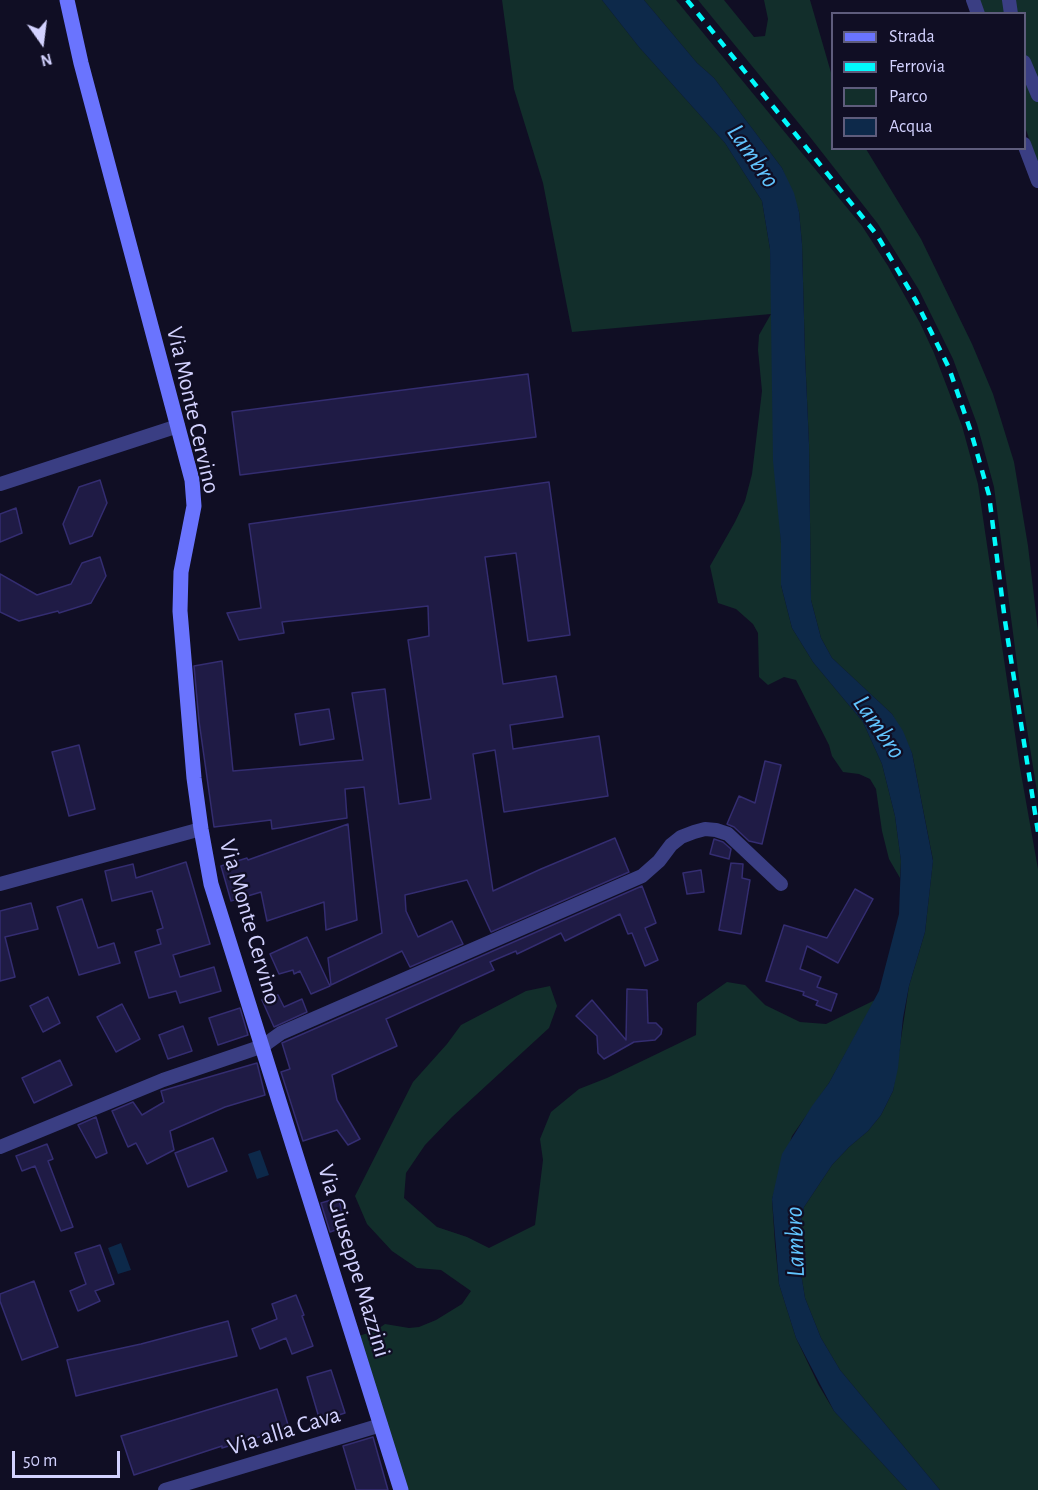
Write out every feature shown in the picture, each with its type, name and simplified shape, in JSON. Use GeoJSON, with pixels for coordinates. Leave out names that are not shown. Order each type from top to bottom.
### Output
{"type":"FeatureCollection","features":[{"type":"Feature","properties":{"kind":"street","name":"Via Monte Cervino"},"geometry":{"type":"LineString","coordinates":[[67,0],[81,63],[192,480],[194,506],[181,572],[180,611],[201,829],[211,884],[262,1046]]}},
{"type":"Feature","properties":{"kind":"street"},"geometry":{"type":"LineString","coordinates":[[1026,67],[1038,95]]}},
{"type":"Feature","properties":{"kind":"street"},"geometry":{"type":"LineString","coordinates":[[1026,149],[1038,181]]}},
{"type":"Feature","properties":{"kind":"street"},"geometry":{"type":"LineString","coordinates":[[0,483],[178,426]]}},
{"type":"Feature","properties":{"kind":"street"},"geometry":{"type":"LineString","coordinates":[[0,884],[201,829]]}},
{"type":"Feature","properties":{"kind":"street"},"geometry":{"type":"LineString","coordinates":[[0,1147],[163,1080],[262,1046],[281,1033],[642,876],[655,865],[671,845],[681,837],[694,832],[705,829],[728,834],[781,884]]}},
{"type":"Feature","properties":{"kind":"street","name":"Via Giuseppe Mazzini"},"geometry":{"type":"LineString","coordinates":[[262,1046],[401,1490]]}},
{"type":"Feature","properties":{"kind":"street","name":"Via alla Cava"},"geometry":{"type":"LineString","coordinates":[[165,1490],[381,1425]]}},
{"type":"Feature","properties":{"kind":"green space"},"geometry":{"type":"Polygon","coordinates":[[[502,0],[602,0],[639,47],[725,143],[762,201],[770,249],[781,585],[792,628],[813,662],[863,722],[882,764],[895,816],[901,861],[900,878],[889,859],[876,789],[870,779],[859,774],[843,772],[832,756],[829,745],[796,680],[784,677],[768,685],[759,677],[758,633],[753,624],[736,609],[718,603],[710,566],[745,501],[752,474],[762,391],[758,350],[759,335],[771,314],[572,332],[543,183],[514,89],[502,0]]]}},
{"type":"Feature","properties":{"kind":"green space"},"geometry":{"type":"Polygon","coordinates":[[[644,0],[676,0],[862,226],[888,266],[934,353],[962,426],[978,484],[1020,768],[1038,869],[1038,1490],[940,1490],[840,1370],[821,1338],[805,1298],[799,1261],[799,1230],[804,1207],[832,1165],[868,1131],[881,1115],[893,1091],[909,986],[925,932],[933,860],[912,753],[892,714],[832,658],[821,638],[811,600],[809,444],[799,212],[782,168],[714,78],[697,63],[644,0]]]}},
{"type":"Feature","properties":{"kind":"green space"},"geometry":{"type":"Polygon","coordinates":[[[698,0],[724,0],[754,37],[765,36],[768,19],[764,0],[810,0],[831,73],[831,150],[867,150],[921,239],[972,344],[993,394],[1014,462],[1028,546],[1038,630],[1038,798],[1019,679],[994,487],[977,424],[953,359],[919,290],[878,224],[698,0]]]}},
{"type":"Feature","properties":{"kind":"green space"},"geometry":{"type":"Polygon","coordinates":[[[979,0],[1038,0],[1038,164],[1026,130],[1026,12],[984,12],[979,0]]]}},
{"type":"Feature","properties":{"kind":"green space"},"geometry":{"type":"Polygon","coordinates":[[[727,982],[745,985],[765,1005],[800,1022],[826,1024],[875,1000],[829,1083],[792,1136],[772,1199],[775,1245],[779,1284],[796,1338],[818,1384],[834,1411],[907,1490],[401,1490],[355,1337],[375,1331],[385,1324],[409,1328],[419,1327],[436,1320],[462,1304],[471,1291],[441,1270],[417,1268],[392,1251],[367,1224],[355,1196],[413,1082],[461,1025],[526,991],[550,986],[557,1006],[549,1028],[452,1117],[425,1145],[406,1173],[404,1198],[437,1227],[467,1237],[489,1248],[535,1225],[543,1160],[540,1139],[551,1112],[579,1089],[696,1035],[697,1003],[727,982]]]}},
{"type":"Feature","properties":{"kind":"water","name":"Lambro"},"geometry":{"type":"Polygon","coordinates":[[[602,0],[644,0],[697,63],[714,78],[782,168],[794,193],[799,212],[809,444],[811,600],[821,638],[832,658],[892,714],[903,731],[912,753],[933,861],[925,932],[909,986],[893,1091],[881,1115],[868,1131],[832,1165],[804,1207],[799,1230],[799,1261],[805,1298],[821,1338],[840,1370],[940,1490],[907,1490],[834,1411],[796,1338],[779,1284],[772,1199],[782,1154],[829,1083],[879,991],[899,914],[901,861],[895,816],[882,764],[863,722],[813,662],[792,628],[781,585],[781,543],[773,461],[770,249],[762,201],[725,143],[639,47],[602,0]]]}},
{"type":"Feature","properties":{"kind":"water"},"geometry":{"type":"Polygon","coordinates":[[[260,1150],[269,1175],[257,1179],[248,1154],[260,1150]]]}},
{"type":"Feature","properties":{"kind":"water"},"geometry":{"type":"Polygon","coordinates":[[[121,1243],[131,1270],[118,1274],[108,1248],[121,1243]]]}},
{"type":"Feature","properties":{"kind":"building"},"geometry":{"type":"Polygon","coordinates":[[[528,374],[536,437],[240,475],[232,412],[528,374]]]}},
{"type":"Feature","properties":{"kind":"building"},"geometry":{"type":"Polygon","coordinates":[[[100,480],[107,503],[92,536],[70,544],[63,524],[79,487],[100,480]]]}},
{"type":"Feature","properties":{"kind":"building"},"geometry":{"type":"Polygon","coordinates":[[[549,482],[570,635],[528,641],[516,553],[485,557],[503,684],[556,676],[563,717],[510,725],[513,749],[599,736],[608,796],[504,812],[495,750],[473,754],[493,891],[615,838],[629,872],[491,932],[467,880],[405,895],[406,911],[418,937],[452,921],[463,944],[410,967],[402,951],[331,985],[328,958],[382,933],[364,787],[345,789],[347,818],[272,829],[271,820],[214,827],[199,721],[194,666],[222,661],[233,771],[363,760],[352,693],[385,689],[399,804],[431,799],[408,640],[429,636],[428,606],[282,622],[284,633],[239,640],[227,613],[261,608],[249,524],[549,482]]]}},
{"type":"Feature","properties":{"kind":"building"},"geometry":{"type":"Polygon","coordinates":[[[16,508],[22,533],[0,542],[0,514],[16,508]]]}},
{"type":"Feature","properties":{"kind":"building"},"geometry":{"type":"Polygon","coordinates":[[[100,557],[106,576],[91,603],[59,613],[58,611],[19,621],[0,612],[0,574],[37,595],[71,584],[82,563],[100,557]]]}},
{"type":"Feature","properties":{"kind":"building"},"geometry":{"type":"Polygon","coordinates":[[[329,709],[334,739],[300,745],[295,714],[329,709]]]}},
{"type":"Feature","properties":{"kind":"building"},"geometry":{"type":"Polygon","coordinates":[[[79,745],[95,809],[69,816],[52,752],[79,745]]]}},
{"type":"Feature","properties":{"kind":"building"},"geometry":{"type":"Polygon","coordinates":[[[765,761],[781,765],[762,844],[749,841],[734,827],[727,824],[739,796],[755,803],[765,761]]]}},
{"type":"Feature","properties":{"kind":"building"},"geometry":{"type":"Polygon","coordinates":[[[348,824],[357,920],[326,930],[324,902],[267,921],[261,892],[231,901],[221,866],[247,858],[248,860],[348,824]]]}},
{"type":"Feature","properties":{"kind":"building"},"geometry":{"type":"Polygon","coordinates":[[[714,839],[723,842],[731,849],[729,859],[710,854],[714,839]]]}},
{"type":"Feature","properties":{"kind":"building"},"geometry":{"type":"Polygon","coordinates":[[[186,862],[210,944],[173,955],[180,977],[214,967],[221,991],[180,1003],[176,991],[149,998],[135,952],[161,944],[157,930],[163,928],[152,891],[112,901],[105,871],[133,864],[136,878],[186,862]]]}},
{"type":"Feature","properties":{"kind":"building"},"geometry":{"type":"Polygon","coordinates":[[[731,863],[743,864],[742,878],[750,880],[741,934],[719,930],[731,863]]]}},
{"type":"Feature","properties":{"kind":"building"},"geometry":{"type":"Polygon","coordinates":[[[701,870],[704,892],[687,894],[683,873],[701,870]]]}},
{"type":"Feature","properties":{"kind":"building"},"geometry":{"type":"Polygon","coordinates":[[[642,886],[656,923],[645,928],[658,960],[645,966],[632,933],[628,934],[620,914],[565,941],[561,933],[517,954],[516,951],[490,962],[494,970],[386,1019],[397,1046],[332,1075],[337,1100],[360,1139],[348,1145],[337,1130],[303,1141],[281,1072],[290,1069],[282,1043],[642,886]]]}},
{"type":"Feature","properties":{"kind":"building"},"geometry":{"type":"Polygon","coordinates":[[[855,889],[873,899],[838,963],[807,946],[800,969],[821,977],[817,987],[837,994],[831,1011],[816,1005],[818,1001],[803,995],[804,992],[766,981],[784,925],[827,938],[855,889]]]}},
{"type":"Feature","properties":{"kind":"building"},"geometry":{"type":"Polygon","coordinates":[[[82,899],[98,948],[114,943],[120,963],[79,975],[57,907],[82,899]]]}},
{"type":"Feature","properties":{"kind":"building"},"geometry":{"type":"Polygon","coordinates":[[[31,903],[38,929],[5,937],[15,977],[0,981],[0,911],[31,903]]]}},
{"type":"Feature","properties":{"kind":"building"},"geometry":{"type":"Polygon","coordinates":[[[307,937],[330,986],[311,994],[300,971],[294,974],[293,970],[279,974],[270,954],[307,937]]]}},
{"type":"Feature","properties":{"kind":"building"},"geometry":{"type":"Polygon","coordinates":[[[627,989],[647,990],[648,1023],[656,1023],[662,1029],[661,1034],[655,1040],[634,1042],[604,1059],[598,1053],[597,1036],[576,1016],[592,1000],[626,1040],[627,989]]]}},
{"type":"Feature","properties":{"kind":"building"},"geometry":{"type":"Polygon","coordinates":[[[278,995],[284,1007],[302,999],[307,1012],[274,1027],[262,1000],[278,995]]]}},
{"type":"Feature","properties":{"kind":"building"},"geometry":{"type":"Polygon","coordinates":[[[48,997],[60,1023],[43,1032],[30,1006],[48,997]]]}},
{"type":"Feature","properties":{"kind":"building"},"geometry":{"type":"Polygon","coordinates":[[[122,1004],[140,1039],[116,1052],[97,1017],[122,1004]]]}},
{"type":"Feature","properties":{"kind":"building"},"geometry":{"type":"Polygon","coordinates":[[[240,1008],[248,1035],[218,1045],[209,1018],[240,1008]]]}},
{"type":"Feature","properties":{"kind":"building"},"geometry":{"type":"Polygon","coordinates":[[[183,1026],[192,1051],[168,1059],[159,1035],[183,1026]]]}},
{"type":"Feature","properties":{"kind":"building"},"geometry":{"type":"Polygon","coordinates":[[[60,1060],[72,1085],[34,1103],[22,1078],[60,1060]]]}},
{"type":"Feature","properties":{"kind":"building"},"geometry":{"type":"Polygon","coordinates":[[[257,1063],[265,1095],[225,1107],[170,1131],[174,1150],[147,1164],[136,1143],[128,1147],[112,1111],[133,1102],[142,1115],[164,1102],[161,1091],[257,1063]]]}},
{"type":"Feature","properties":{"kind":"building"},"geometry":{"type":"Polygon","coordinates":[[[96,1117],[107,1153],[96,1158],[78,1125],[96,1117]]]}},
{"type":"Feature","properties":{"kind":"building"},"geometry":{"type":"Polygon","coordinates":[[[213,1138],[227,1171],[188,1187],[175,1153],[213,1138]]]}},
{"type":"Feature","properties":{"kind":"building"},"geometry":{"type":"Polygon","coordinates":[[[47,1144],[53,1159],[48,1161],[73,1227],[61,1231],[35,1166],[22,1171],[16,1156],[47,1144]]]}},
{"type":"Feature","properties":{"kind":"building"},"geometry":{"type":"Polygon","coordinates":[[[338,1198],[347,1226],[330,1232],[321,1203],[338,1198]]]}},
{"type":"Feature","properties":{"kind":"building"},"geometry":{"type":"Polygon","coordinates":[[[100,1245],[114,1284],[95,1291],[100,1301],[78,1311],[70,1291],[86,1284],[75,1253],[100,1245]]]}},
{"type":"Feature","properties":{"kind":"building"},"geometry":{"type":"Polygon","coordinates":[[[34,1281],[58,1347],[22,1360],[0,1301],[0,1294],[34,1281]]]}},
{"type":"Feature","properties":{"kind":"building"},"geometry":{"type":"Polygon","coordinates":[[[296,1295],[313,1346],[292,1354],[286,1338],[260,1349],[252,1329],[277,1319],[272,1304],[296,1295]]]}},
{"type":"Feature","properties":{"kind":"building"},"geometry":{"type":"Polygon","coordinates":[[[228,1321],[237,1356],[76,1396],[67,1360],[141,1344],[228,1321]]]}},
{"type":"Feature","properties":{"kind":"building"},"geometry":{"type":"Polygon","coordinates":[[[331,1370],[345,1413],[320,1421],[307,1377],[331,1370]]]}},
{"type":"Feature","properties":{"kind":"building"},"geometry":{"type":"Polygon","coordinates":[[[277,1389],[289,1428],[222,1448],[222,1446],[134,1475],[121,1436],[277,1389]]]}},
{"type":"Feature","properties":{"kind":"building"},"geometry":{"type":"Polygon","coordinates":[[[373,1437],[388,1490],[356,1490],[343,1446],[373,1437]]]}},
{"type":"Feature","properties":{"kind":"railway"},"geometry":{"type":"LineString","coordinates":[[687,0],[877,235],[916,301],[949,368],[989,495],[1005,621],[1038,832]]}}]}
